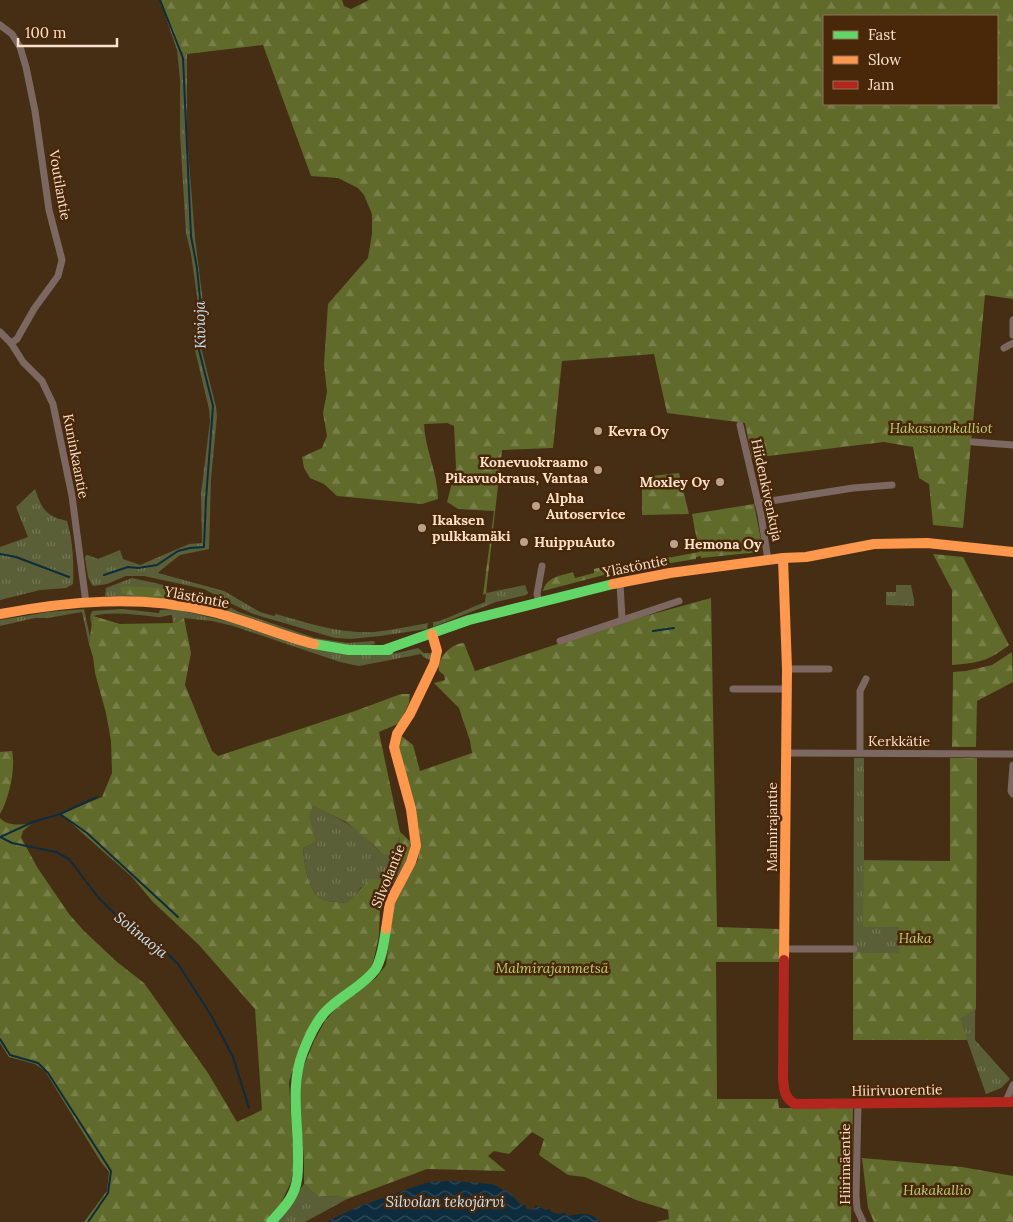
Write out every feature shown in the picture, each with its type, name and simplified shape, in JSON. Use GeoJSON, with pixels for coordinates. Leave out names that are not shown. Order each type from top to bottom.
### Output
{"type":"FeatureCollection","features":[{"type":"Feature","properties":{"kind":"street","name":"Voutilantie"},"geometry":{"type":"LineString","coordinates":[[0,25],[12,34],[20,47],[26,67],[35,111],[49,210],[62,260],[58,276],[34,309],[17,339],[11,344]]}},
{"type":"Feature","properties":{"kind":"street"},"geometry":{"type":"LineString","coordinates":[[1013,320],[1013,335]]}},
{"type":"Feature","properties":{"kind":"street","name":"Kuninkaantie"},"geometry":{"type":"LineString","coordinates":[[0,332],[23,362],[42,381],[53,404],[72,496],[86,602]]}},
{"type":"Feature","properties":{"kind":"street"},"geometry":{"type":"LineString","coordinates":[[1004,348],[1013,343]]}},
{"type":"Feature","properties":{"kind":"street","name":"Hiidenkivenkuja"},"geometry":{"type":"LineString","coordinates":[[740,425],[758,503],[768,560]]}},
{"type":"Feature","properties":{"kind":"street"},"geometry":{"type":"LineString","coordinates":[[972,442],[1013,445]]}},
{"type":"Feature","properties":{"kind":"street"},"geometry":{"type":"LineString","coordinates":[[758,503],[853,488],[892,485]]}},
{"type":"Feature","properties":{"kind":"street","name":"Ylästöntie"},"geometry":{"type":"LineString","coordinates":[[0,614],[86,602],[126,601],[177,606],[228,616],[321,646],[359,651],[384,650],[433,637],[469,620],[620,582],[670,573],[783,558],[814,550],[914,542],[1013,552]]}},
{"type":"Feature","properties":{"kind":"street","name":"Malmirajantie"},"geometry":{"type":"LineString","coordinates":[[783,558],[786,669],[783,1078],[785,1096]]}},
{"type":"Feature","properties":{"kind":"street"},"geometry":{"type":"LineString","coordinates":[[539,602],[537,594],[542,566]]}},
{"type":"Feature","properties":{"kind":"street"},"geometry":{"type":"LineString","coordinates":[[620,582],[622,619]]}},
{"type":"Feature","properties":{"kind":"street"},"geometry":{"type":"LineString","coordinates":[[560,641],[679,601]]}},
{"type":"Feature","properties":{"kind":"street","name":"Silvolantie"},"geometry":{"type":"LineString","coordinates":[[271,1222],[287,1204],[295,1190],[298,1178],[295,1088],[297,1070],[303,1051],[325,1012],[368,977],[376,968],[383,945],[390,902],[411,862],[416,846],[412,808],[394,747],[397,734],[410,714],[434,664],[437,651],[433,637]]}},
{"type":"Feature","properties":{"kind":"street"},"geometry":{"type":"LineString","coordinates":[[786,669],[829,669]]}},
{"type":"Feature","properties":{"kind":"street"},"geometry":{"type":"LineString","coordinates":[[860,753],[860,690],[866,679]]}},
{"type":"Feature","properties":{"kind":"street"},"geometry":{"type":"LineString","coordinates":[[733,689],[786,689]]}},
{"type":"Feature","properties":{"kind":"street","name":"Kerkkätie"},"geometry":{"type":"LineString","coordinates":[[786,753],[1013,754]]}},
{"type":"Feature","properties":{"kind":"street"},"geometry":{"type":"LineString","coordinates":[[1013,765],[1011,791],[1013,794]]}},
{"type":"Feature","properties":{"kind":"street"},"geometry":{"type":"LineString","coordinates":[[785,948],[854,949]]}},
{"type":"Feature","properties":{"kind":"street"},"geometry":{"type":"LineString","coordinates":[[1010,1102],[1013,1085]]}},
{"type":"Feature","properties":{"kind":"street","name":"Hiirivuorentie"},"geometry":{"type":"LineString","coordinates":[[785,1096],[795,1104],[1010,1102]]}},
{"type":"Feature","properties":{"kind":"street","name":"Hiirimäentie"},"geometry":{"type":"LineString","coordinates":[[858,1104],[856,1194],[858,1209],[863,1222]]}},
{"type":"Feature","properties":{"kind":"green space","name":"Hakasuonkalliot"},"geometry":{"type":"Polygon","coordinates":[[[160,0],[342,0],[344,6],[351,9],[369,0],[1013,0],[1013,299],[985,295],[963,528],[933,525],[929,484],[919,478],[913,447],[884,442],[752,458],[745,423],[667,413],[654,354],[562,361],[553,448],[502,450],[486,593],[483,595],[494,511],[458,509],[447,502],[456,468],[454,426],[447,423],[424,424],[436,480],[438,499],[422,504],[337,496],[324,484],[310,478],[304,468],[302,457],[322,448],[327,436],[323,413],[327,392],[324,364],[328,304],[368,258],[372,234],[372,214],[364,195],[358,188],[338,178],[311,176],[263,45],[187,54],[177,50],[160,0]]]}},
{"type":"Feature","properties":{"kind":"green space"},"geometry":{"type":"Polygon","coordinates":[[[177,50],[187,54],[187,136],[195,238],[203,302],[202,351],[217,416],[211,479],[209,549],[180,555],[158,573],[224,591],[260,612],[274,616],[276,614],[324,627],[374,632],[428,623],[427,629],[350,639],[335,638],[253,614],[204,589],[144,576],[126,576],[107,584],[94,586],[88,577],[86,555],[98,559],[120,550],[123,559],[140,565],[189,544],[202,543],[201,494],[210,421],[209,409],[194,346],[198,304],[186,233],[180,134],[180,79],[177,50]]]}},
{"type":"Feature","properties":{"kind":"green space"},"geometry":{"type":"Polygon","coordinates":[[[679,473],[689,514],[642,515],[642,477],[679,473]]]}},
{"type":"Feature","properties":{"kind":"green space"},"geometry":{"type":"Polygon","coordinates":[[[35,489],[45,511],[54,517],[67,521],[73,552],[73,584],[66,588],[40,590],[0,600],[0,547],[28,537],[16,507],[35,489]]]}},
{"type":"Feature","properties":{"kind":"green space"},"geometry":{"type":"Polygon","coordinates":[[[754,504],[762,545],[760,552],[701,558],[701,556],[696,557],[696,559],[615,572],[543,591],[551,579],[573,572],[575,578],[594,573],[594,569],[602,567],[603,570],[699,552],[692,514],[754,504]]]}},
{"type":"Feature","properties":{"kind":"green space"},"geometry":{"type":"Polygon","coordinates":[[[933,554],[963,557],[1009,645],[995,655],[983,660],[952,665],[952,590],[933,554]]]}},
{"type":"Feature","properties":{"kind":"green space"},"geometry":{"type":"Polygon","coordinates":[[[132,578],[204,594],[239,612],[315,638],[348,643],[374,641],[375,644],[359,647],[332,645],[133,597],[105,596],[106,588],[132,578]]]}},
{"type":"Feature","properties":{"kind":"green space"},"geometry":{"type":"Polygon","coordinates":[[[525,585],[528,593],[526,595],[496,602],[433,627],[433,622],[440,621],[485,602],[486,593],[525,585]]]}},
{"type":"Feature","properties":{"kind":"green space"},"geometry":{"type":"Polygon","coordinates":[[[896,585],[911,585],[914,606],[886,605],[886,592],[896,592],[896,585]]]}},
{"type":"Feature","properties":{"kind":"green space"},"geometry":{"type":"Polygon","coordinates":[[[126,586],[175,589],[177,594],[172,600],[123,594],[120,588],[126,586]]]}},
{"type":"Feature","properties":{"kind":"green space","name":"Malmirajanmetsä"},"geometry":{"type":"Polygon","coordinates":[[[711,598],[717,927],[780,929],[780,962],[716,962],[717,1099],[778,1099],[779,1108],[853,1108],[851,1222],[656,1222],[669,1219],[668,1210],[636,1200],[585,1177],[568,1175],[539,1155],[544,1139],[532,1132],[509,1154],[494,1151],[488,1156],[506,1171],[427,1169],[347,1199],[337,1196],[318,1197],[304,1184],[299,1093],[301,1073],[314,1041],[325,1021],[339,1005],[376,978],[386,965],[394,901],[418,860],[420,846],[419,828],[410,791],[399,759],[399,734],[413,745],[420,771],[472,753],[459,708],[434,683],[445,680],[444,675],[439,671],[442,656],[450,648],[464,643],[475,671],[627,621],[711,598]]]}},
{"type":"Feature","properties":{"kind":"green space"},"geometry":{"type":"Polygon","coordinates":[[[84,609],[90,637],[89,644],[82,612],[48,618],[35,618],[0,626],[0,620],[48,612],[84,609]]]}},
{"type":"Feature","properties":{"kind":"green space"},"geometry":{"type":"Polygon","coordinates":[[[122,609],[159,613],[160,610],[174,609],[375,655],[397,653],[418,648],[424,653],[432,653],[432,661],[421,654],[359,666],[340,662],[233,626],[212,621],[184,618],[173,623],[172,615],[159,617],[125,614],[93,616],[92,626],[90,616],[93,611],[122,609]]]}},
{"type":"Feature","properties":{"kind":"green space"},"geometry":{"type":"Polygon","coordinates":[[[93,616],[120,624],[173,623],[184,618],[191,653],[185,685],[212,751],[218,756],[401,694],[410,694],[409,703],[400,723],[379,732],[400,832],[411,842],[410,852],[403,867],[400,862],[399,837],[391,854],[382,855],[374,845],[346,822],[313,806],[309,817],[316,842],[303,848],[305,863],[311,887],[320,898],[327,901],[347,903],[371,879],[388,881],[392,885],[380,910],[379,935],[369,972],[301,1045],[289,1082],[294,1164],[291,1182],[279,1207],[268,1222],[84,1222],[107,1191],[109,1172],[45,1071],[35,1064],[9,1057],[0,1043],[0,818],[11,824],[31,824],[23,831],[21,837],[37,867],[69,914],[117,962],[144,983],[208,1073],[237,1122],[262,1110],[255,1009],[199,945],[153,902],[132,877],[61,814],[102,797],[112,773],[111,741],[89,644],[93,616]]]}},
{"type":"Feature","properties":{"kind":"green space"},"geometry":{"type":"Polygon","coordinates":[[[1012,652],[1013,682],[977,701],[976,747],[952,747],[953,672],[992,665],[1012,652]]]}},
{"type":"Feature","properties":{"kind":"green space"},"geometry":{"type":"Polygon","coordinates":[[[12,751],[11,783],[0,814],[0,752],[12,751]]]}},
{"type":"Feature","properties":{"kind":"green space","name":"Haka"},"geometry":{"type":"Polygon","coordinates":[[[854,758],[864,758],[864,860],[950,861],[950,758],[977,758],[975,1040],[1010,1079],[1001,1088],[986,1094],[967,1040],[853,1040],[854,758]]]}},
{"type":"Feature","properties":{"kind":"green space","name":"Haka"},"geometry":{"type":"Polygon","coordinates":[[[950,758],[977,758],[976,1009],[960,1018],[967,1040],[853,1040],[853,951],[863,953],[899,953],[899,927],[863,927],[864,861],[950,861],[950,758]]]}},
{"type":"Feature","properties":{"kind":"green space"},"geometry":{"type":"Polygon","coordinates":[[[313,806],[351,826],[375,846],[382,855],[398,837],[400,839],[400,862],[403,867],[392,885],[388,881],[361,887],[354,898],[347,903],[326,901],[315,893],[308,879],[303,848],[316,842],[308,817],[313,806]]]}},
{"type":"Feature","properties":{"kind":"green space","name":"Hakakallio"},"geometry":{"type":"Polygon","coordinates":[[[862,1158],[962,1167],[1013,1176],[1013,1222],[874,1222],[868,1208],[862,1158]]]}},
{"type":"Feature","properties":{"kind":"green space"},"geometry":{"type":"Polygon","coordinates":[[[304,1184],[318,1197],[337,1196],[347,1199],[305,1222],[275,1222],[304,1184]]]}},
{"type":"Feature","properties":{"kind":"water","name":"Silvolan tekojärvi"},"geometry":{"type":"Polygon","coordinates":[[[451,1181],[493,1184],[511,1194],[520,1204],[526,1205],[526,1209],[534,1210],[535,1205],[545,1210],[550,1209],[550,1211],[558,1214],[566,1213],[567,1216],[589,1214],[603,1222],[326,1222],[355,1208],[416,1186],[429,1182],[451,1181]]]}},
{"type":"Feature","properties":{"kind":"waterway","name":"Kivioja"},"geometry":{"type":"LineString","coordinates":[[104,575],[128,567],[138,568],[157,565],[178,551],[204,547],[213,406],[198,346],[201,309],[197,268],[191,236],[183,58],[160,0]]}},
{"type":"Feature","properties":{"kind":"waterway","name":"Kivioja"},"geometry":{"type":"LineString","coordinates":[[0,554],[16,557],[69,577]]}},
{"type":"Feature","properties":{"kind":"waterway"},"geometry":{"type":"LineString","coordinates":[[653,631],[674,628]]}},
{"type":"Feature","properties":{"kind":"waterway"},"geometry":{"type":"LineString","coordinates":[[0,837],[33,822],[60,814],[97,797]]}},
{"type":"Feature","properties":{"kind":"waterway"},"geometry":{"type":"LineString","coordinates":[[60,814],[87,833],[178,917]]}},
{"type":"Feature","properties":{"kind":"waterway","name":"Solinaoja"},"geometry":{"type":"LineString","coordinates":[[0,837],[12,843],[56,852],[69,859],[98,897],[119,918],[146,936],[178,964],[211,1015],[233,1057],[249,1108]]}},
{"type":"Feature","properties":{"kind":"waterway"},"geometry":{"type":"LineString","coordinates":[[0,1039],[10,1055],[38,1063],[48,1073],[111,1171],[108,1193],[88,1222]]}},
{"type":"Feature","properties":{"kind":"traffic: fast"},"geometry":{"type":"LineString","coordinates":[[384,650],[469,620],[613,584]]}},
{"type":"Feature","properties":{"kind":"traffic: fast"},"geometry":{"type":"LineString","coordinates":[[314,644],[349,650],[389,650]]}},
{"type":"Feature","properties":{"kind":"traffic: fast"},"geometry":{"type":"LineString","coordinates":[[271,1222],[291,1197],[297,1180],[296,1090],[299,1064],[303,1052],[312,1031],[325,1012],[375,970],[381,956],[386,929]]}},
{"type":"Feature","properties":{"kind":"traffic: slow"},"geometry":{"type":"LineString","coordinates":[[613,584],[670,573],[783,558],[806,557],[874,544],[927,543],[1013,552]]}},
{"type":"Feature","properties":{"kind":"traffic: slow"},"geometry":{"type":"LineString","coordinates":[[783,558],[787,669],[784,960]]}},
{"type":"Feature","properties":{"kind":"traffic: slow"},"geometry":{"type":"LineString","coordinates":[[0,614],[78,603],[130,601],[157,603],[221,614],[314,644]]}},
{"type":"Feature","properties":{"kind":"traffic: slow"},"geometry":{"type":"LineString","coordinates":[[386,929],[390,902],[411,862],[416,846],[411,809],[394,747],[397,734],[410,714],[434,664],[437,651],[432,634]]}},
{"type":"Feature","properties":{"kind":"traffic: jam"},"geometry":{"type":"LineString","coordinates":[[784,960],[783,1078],[784,1089],[791,1102],[795,1104],[1013,1102]]}},
{"type":"Feature","properties":{"kind":"place","name":"Kevra Oy"},"geometry":{"type":"Point","coordinates":[598,431]}},
{"type":"Feature","properties":{"kind":"place","name":"Konevuokraamo Pikavuokraus, Vantaa"},"geometry":{"type":"Point","coordinates":[598,470]}},
{"type":"Feature","properties":{"kind":"place","name":"Moxley Oy"},"geometry":{"type":"Point","coordinates":[720,482]}},
{"type":"Feature","properties":{"kind":"place","name":"Alpha Autoservice"},"geometry":{"type":"Point","coordinates":[536,506]}},
{"type":"Feature","properties":{"kind":"place","name":"Ikaksen pulkkamäki"},"geometry":{"type":"Point","coordinates":[422,528]}},
{"type":"Feature","properties":{"kind":"place","name":"HuippuAuto"},"geometry":{"type":"Point","coordinates":[524,542]}},
{"type":"Feature","properties":{"kind":"place","name":"Hemona Oy"},"geometry":{"type":"Point","coordinates":[674,544]}}]}
